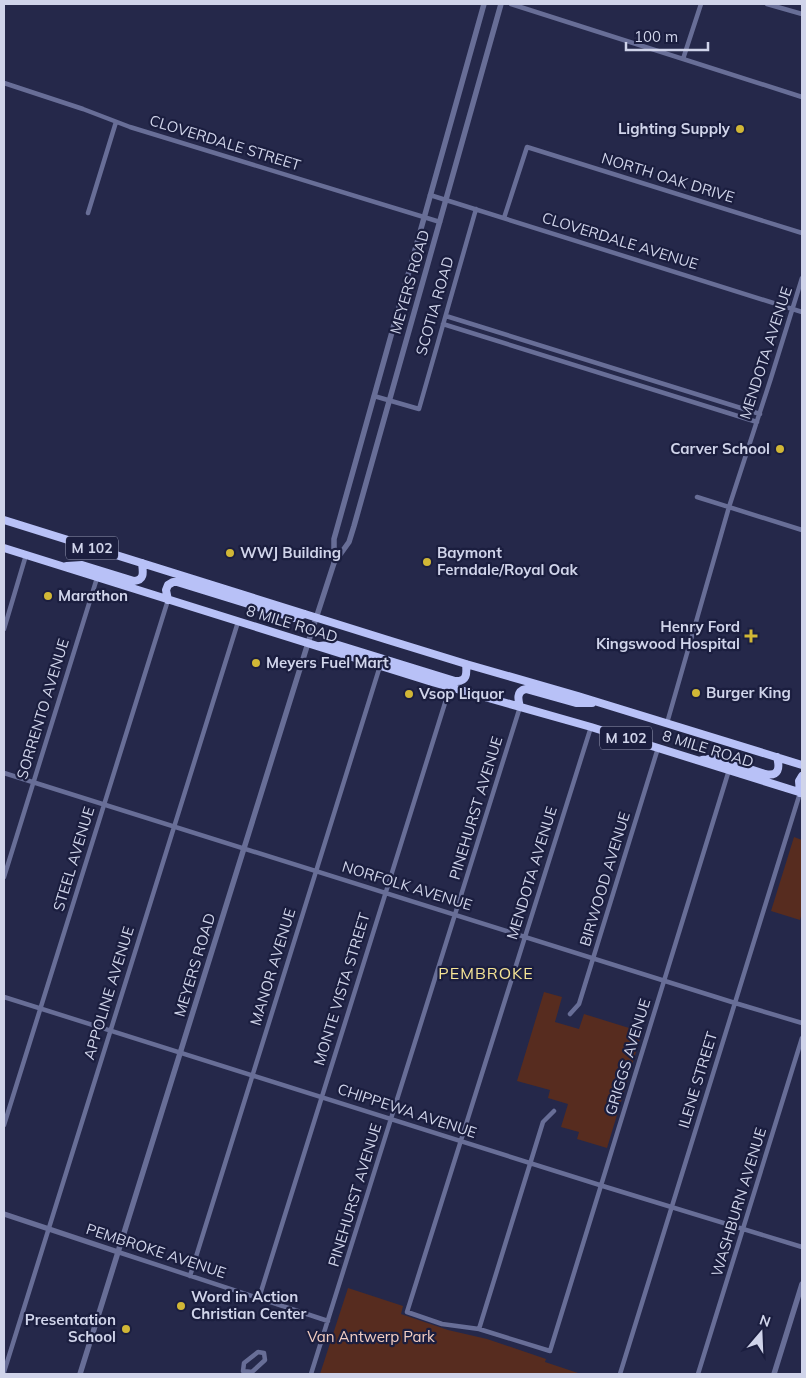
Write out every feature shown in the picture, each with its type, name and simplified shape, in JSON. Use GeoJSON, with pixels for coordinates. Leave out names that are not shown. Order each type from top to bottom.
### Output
{"type":"FeatureCollection","features":[{"type":"Feature","properties":{"kind":"highway","name":"8 MILE ROAD"},"geometry":{"type":"LineString","coordinates":[[4,520],[466,664],[602,703],[802,765]]}},
{"type":"Feature","properties":{"kind":"highway","name":"8 MILE ROAD"},"geometry":{"type":"LineString","coordinates":[[4,548],[450,688],[658,748],[801,793]]}},
{"type":"Feature","properties":{"kind":"highway"},"geometry":{"type":"LineString","coordinates":[[60,566],[82,565],[136,581],[142,576],[142,563]]}},
{"type":"Feature","properties":{"kind":"highway"},"geometry":{"type":"LineString","coordinates":[[168,600],[166,590],[168,585],[177,582],[294,618],[305,614]]}},
{"type":"Feature","properties":{"kind":"highway"},"geometry":{"type":"LineString","coordinates":[[318,647],[335,644],[455,681],[461,681],[466,677],[466,664]]}},
{"type":"Feature","properties":{"kind":"highway"},"geometry":{"type":"LineString","coordinates":[[520,707],[519,694],[522,690],[526,689],[576,703],[602,703]]}},
{"type":"Feature","properties":{"kind":"highway"},"geometry":{"type":"LineString","coordinates":[[697,760],[716,758],[773,775],[778,767],[777,757]]}},
{"type":"Feature","properties":{"kind":"highway"},"geometry":{"type":"LineString","coordinates":[[801,793],[799,781],[802,776]]}},
{"type":"Feature","properties":{"kind":"street","name":"MEYERS ROAD"},"geometry":{"type":"LineString","coordinates":[[80,1374],[334,563],[334,539],[484,4]]}},
{"type":"Feature","properties":{"kind":"street","name":"MEYERS ROAD"},"geometry":{"type":"LineString","coordinates":[[334,563],[349,542],[354,526],[501,4]]}},
{"type":"Feature","properties":{"kind":"street"},"geometry":{"type":"LineString","coordinates":[[511,4],[802,97]]}},
{"type":"Feature","properties":{"kind":"street"},"geometry":{"type":"LineString","coordinates":[[683,59],[701,4]]}},
{"type":"Feature","properties":{"kind":"street"},"geometry":{"type":"LineString","coordinates":[[767,4],[802,14]]}},
{"type":"Feature","properties":{"kind":"street","name":"CLOVERDALE STREET"},"geometry":{"type":"LineString","coordinates":[[4,83],[156,135],[440,222]]}},
{"type":"Feature","properties":{"kind":"street"},"geometry":{"type":"LineString","coordinates":[[88,212],[116,122]]}},
{"type":"Feature","properties":{"kind":"street","name":"NORTH OAK DRIVE"},"geometry":{"type":"LineString","coordinates":[[504,218],[527,147],[802,233]]}},
{"type":"Feature","properties":{"kind":"street","name":"CLOVERDALE AVENUE"},"geometry":{"type":"LineString","coordinates":[[430,196],[802,312]]}},
{"type":"Feature","properties":{"kind":"street","name":"SCOTIA ROAD"},"geometry":{"type":"LineString","coordinates":[[390,400],[419,409],[476,209]]}},
{"type":"Feature","properties":{"kind":"street","name":"MENDOTA AVENUE"},"geometry":{"type":"LineString","coordinates":[[667,723],[729,507],[802,278]]}},
{"type":"Feature","properties":{"kind":"street"},"geometry":{"type":"LineString","coordinates":[[446,316],[760,414]]}},
{"type":"Feature","properties":{"kind":"street"},"geometry":{"type":"LineString","coordinates":[[443,324],[757,422]]}},
{"type":"Feature","properties":{"kind":"street"},"geometry":{"type":"LineString","coordinates":[[498,341],[500,333]]}},
{"type":"Feature","properties":{"kind":"street"},"geometry":{"type":"LineString","coordinates":[[592,370],[595,362]]}},
{"type":"Feature","properties":{"kind":"street"},"geometry":{"type":"LineString","coordinates":[[642,386],[644,378]]}},
{"type":"Feature","properties":{"kind":"street"},"geometry":{"type":"LineString","coordinates":[[693,402],[695,394]]}},
{"type":"Feature","properties":{"kind":"street"},"geometry":{"type":"LineString","coordinates":[[374,396],[390,400]]}},
{"type":"Feature","properties":{"kind":"street"},"geometry":{"type":"LineString","coordinates":[[697,497],[802,530]]}},
{"type":"Feature","properties":{"kind":"street"},"geometry":{"type":"LineString","coordinates":[[4,629],[26,555]]}},
{"type":"Feature","properties":{"kind":"street","name":"SORRENTO AVENUE"},"geometry":{"type":"LineString","coordinates":[[4,877],[97,578]]}},
{"type":"Feature","properties":{"kind":"street","name":"STEEL AVENUE"},"geometry":{"type":"LineString","coordinates":[[4,1125],[168,600]]}},
{"type":"Feature","properties":{"kind":"street","name":"APPOLINE AVENUE"},"geometry":{"type":"LineString","coordinates":[[4,1372],[238,622]]}},
{"type":"Feature","properties":{"kind":"street","name":"MANOR AVENUE"},"geometry":{"type":"LineString","coordinates":[[190,1276],[380,666]]}},
{"type":"Feature","properties":{"kind":"street","name":"MONTE VISTA STREET"},"geometry":{"type":"LineString","coordinates":[[259,1298],[450,688]]}},
{"type":"Feature","properties":{"kind":"street","name":"PINEHURST AVENUE"},"geometry":{"type":"LineString","coordinates":[[311,1374],[520,707]]}},
{"type":"Feature","properties":{"kind":"street","name":"MENDOTA AVENUE"},"geometry":{"type":"LineString","coordinates":[[479,1329],[442,1324],[408,1312],[591,728]]}},
{"type":"Feature","properties":{"kind":"street","name":"BIRWOOD AVENUE"},"geometry":{"type":"LineString","coordinates":[[570,1014],[579,1004],[658,748]]}},
{"type":"Feature","properties":{"kind":"street","name":"GRIGGS AVENUE"},"geometry":{"type":"LineString","coordinates":[[479,1329],[550,1351],[729,770]]}},
{"type":"Feature","properties":{"kind":"street","name":"NORFOLK AVENUE"},"geometry":{"type":"LineString","coordinates":[[4,773],[802,1023]]}},
{"type":"Feature","properties":{"kind":"street","name":"ILENE STREET"},"geometry":{"type":"LineString","coordinates":[[620,1374],[801,793]]}},
{"type":"Feature","properties":{"kind":"street","name":"CHIPPEWA AVENUE"},"geometry":{"type":"LineString","coordinates":[[4,997],[802,1247]]}},
{"type":"Feature","properties":{"kind":"street","name":"WASHBURN AVENUE"},"geometry":{"type":"LineString","coordinates":[[698,1374],[802,1038]]}},
{"type":"Feature","properties":{"kind":"street"},"geometry":{"type":"LineString","coordinates":[[479,1329],[543,1122],[554,1111]]}},
{"type":"Feature","properties":{"kind":"street","name":"PEMBROKE AVENUE"},"geometry":{"type":"LineString","coordinates":[[4,1214],[328,1321]]}},
{"type":"Feature","properties":{"kind":"street"},"geometry":{"type":"LineString","coordinates":[[774,1374],[802,1284]]}},
{"type":"Feature","properties":{"kind":"street"},"geometry":{"type":"LineString","coordinates":[[258,1352],[264,1353],[265,1360],[252,1372],[242,1373],[244,1363],[258,1352]]}},
{"type":"Feature","properties":{"kind":"green space"},"geometry":{"type":"Polygon","coordinates":[[[794,837],[802,840],[802,913],[800,920],[771,911],[794,837]]]}},
{"type":"Feature","properties":{"kind":"green space"},"geometry":{"type":"Polygon","coordinates":[[[544,992],[562,997],[555,1022],[579,1029],[584,1014],[642,1032],[607,1148],[577,1139],[579,1132],[561,1127],[568,1104],[548,1098],[550,1090],[517,1081],[544,992]]]}},
{"type":"Feature","properties":{"kind":"green space","name":"Van Antwerp Park"},"geometry":{"type":"Polygon","coordinates":[[[348,1288],[403,1306],[401,1314],[448,1330],[487,1339],[546,1359],[545,1362],[581,1374],[320,1374],[348,1288]]]}},
{"type":"Feature","properties":{"kind":"place","name":"Lighting Supply"},"geometry":{"type":"Point","coordinates":[740,129]}},
{"type":"Feature","properties":{"kind":"place","name":"Carver School"},"geometry":{"type":"Point","coordinates":[780,449]}},
{"type":"Feature","properties":{"kind":"place","name":"WWJ Building"},"geometry":{"type":"Point","coordinates":[230,553]}},
{"type":"Feature","properties":{"kind":"place","name":"Baymont Ferndale/Royal Oak"},"geometry":{"type":"Point","coordinates":[427,562]}},
{"type":"Feature","properties":{"kind":"place","name":"Marathon"},"geometry":{"type":"Point","coordinates":[48,596]}},
{"type":"Feature","properties":{"kind":"place","name":"Henry Ford Kingswood Hospital"},"geometry":{"type":"Point","coordinates":[751,636]}},
{"type":"Feature","properties":{"kind":"place","name":"Meyers Fuel Mart"},"geometry":{"type":"Point","coordinates":[256,663]}},
{"type":"Feature","properties":{"kind":"place","name":"Burger King"},"geometry":{"type":"Point","coordinates":[696,693]}},
{"type":"Feature","properties":{"kind":"place","name":"Vsop Liquor"},"geometry":{"type":"Point","coordinates":[409,694]}},
{"type":"Feature","properties":{"kind":"place","name":"Word in Action Christian Center"},"geometry":{"type":"Point","coordinates":[181,1306]}},
{"type":"Feature","properties":{"kind":"place","name":"Presentation School"},"geometry":{"type":"Point","coordinates":[126,1329]}},
{"type":"Feature","properties":{"kind":"district","name":"PEMBROKE"},"geometry":{"type":"Point","coordinates":[486,973]}}]}
